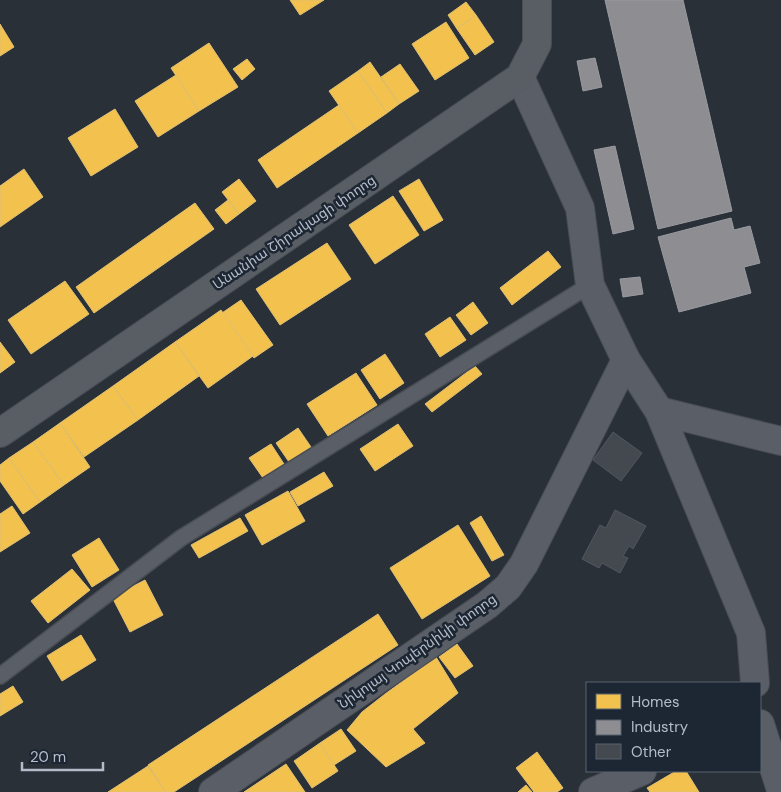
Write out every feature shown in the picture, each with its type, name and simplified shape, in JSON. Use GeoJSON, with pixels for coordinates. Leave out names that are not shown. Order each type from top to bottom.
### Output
{"type":"FeatureCollection","features":[{"type":"Feature","properties":{"kind":"main road","name":"Անանիա Շիրակացի փողոց"},"geometry":{"type":"LineString","coordinates":[[0,433],[520,77],[537,44],[537,0]]}},
{"type":"Feature","properties":{"kind":"street"},"geometry":{"type":"LineString","coordinates":[[520,77],[580,208],[590,285],[626,360],[659,411],[751,633],[755,682]]}},
{"type":"Feature","properties":{"kind":"street","name":"Նիկոլայ Կոպերնիկի փողոց"},"geometry":{"type":"LineString","coordinates":[[213,792],[487,605],[508,587],[524,564],[626,360]]}},
{"type":"Feature","properties":{"kind":"street"},"geometry":{"type":"LineString","coordinates":[[659,411],[781,441]]}},
{"type":"Feature","properties":{"kind":"street"},"geometry":{"type":"LineString","coordinates":[[761,727],[781,790]]}},
{"type":"Feature","properties":{"kind":"street"},"geometry":{"type":"LineString","coordinates":[[593,792],[640,772]]}},
{"type":"Feature","properties":{"kind":"lane"},"geometry":{"type":"LineString","coordinates":[[0,676],[181,538],[590,285]]}},
{"type":"Feature","properties":{"kind":"building: Homes"},"geometry":{"type":"Polygon","coordinates":[[[290,0],[324,0],[300,15],[290,0]]]}},
{"type":"Feature","properties":{"kind":"building: Homes"},"geometry":{"type":"Polygon","coordinates":[[[466,2],[476,15],[457,29],[448,15],[466,2]]]}},
{"type":"Feature","properties":{"kind":"building: Homes"},"geometry":{"type":"Polygon","coordinates":[[[476,15],[494,42],[475,55],[457,29],[476,15]]]}},
{"type":"Feature","properties":{"kind":"building: Homes"},"geometry":{"type":"Polygon","coordinates":[[[446,22],[469,58],[435,80],[412,44],[446,22]]]}},
{"type":"Feature","properties":{"kind":"building: Homes"},"geometry":{"type":"Polygon","coordinates":[[[0,24],[14,47],[0,56],[0,24]]]}},
{"type":"Feature","properties":{"kind":"building: Homes"},"geometry":{"type":"Polygon","coordinates":[[[209,43],[238,87],[199,111],[171,68],[209,43]]]}},
{"type":"Feature","properties":{"kind":"building: Homes"},"geometry":{"type":"Polygon","coordinates":[[[247,59],[255,69],[242,80],[233,69],[247,59]]]}},
{"type":"Feature","properties":{"kind":"building: Homes"},"geometry":{"type":"Polygon","coordinates":[[[370,62],[399,104],[387,113],[358,71],[370,62]]]}},
{"type":"Feature","properties":{"kind":"building: Homes"},"geometry":{"type":"Polygon","coordinates":[[[400,64],[419,91],[399,104],[381,77],[400,64]]]}},
{"type":"Feature","properties":{"kind":"building: Homes"},"geometry":{"type":"Polygon","coordinates":[[[358,71],[387,113],[358,133],[329,91],[358,71]]]}},
{"type":"Feature","properties":{"kind":"building: Homes"},"geometry":{"type":"Polygon","coordinates":[[[176,75],[199,111],[158,137],[135,101],[176,75]]]}},
{"type":"Feature","properties":{"kind":"building: Homes"},"geometry":{"type":"Polygon","coordinates":[[[339,105],[358,133],[277,188],[258,160],[339,105]]]}},
{"type":"Feature","properties":{"kind":"building: Homes"},"geometry":{"type":"Polygon","coordinates":[[[115,109],[138,147],[91,176],[68,138],[115,109]]]}},
{"type":"Feature","properties":{"kind":"building: Homes"},"geometry":{"type":"Polygon","coordinates":[[[24,169],[43,197],[0,227],[0,186],[24,169]]]}},
{"type":"Feature","properties":{"kind":"building: Homes"},"geometry":{"type":"Polygon","coordinates":[[[239,179],[256,201],[239,214],[222,192],[239,179]]]}},
{"type":"Feature","properties":{"kind":"building: Homes"},"geometry":{"type":"Polygon","coordinates":[[[419,179],[443,220],[424,231],[399,191],[419,179]]]}},
{"type":"Feature","properties":{"kind":"building: Homes"},"geometry":{"type":"Polygon","coordinates":[[[393,196],[419,235],[375,264],[349,225],[393,196]]]}},
{"type":"Feature","properties":{"kind":"building: Homes"},"geometry":{"type":"Polygon","coordinates":[[[228,200],[239,214],[226,224],[215,210],[228,200]]]}},
{"type":"Feature","properties":{"kind":"building: Homes"},"geometry":{"type":"Polygon","coordinates":[[[195,203],[214,229],[94,313],[76,287],[195,203]]]}},
{"type":"Feature","properties":{"kind":"building: Homes"},"geometry":{"type":"Polygon","coordinates":[[[327,243],[351,279],[280,325],[256,289],[327,243]]]}},
{"type":"Feature","properties":{"kind":"building: Homes"},"geometry":{"type":"Polygon","coordinates":[[[548,251],[561,267],[512,305],[500,288],[548,251]]]}},
{"type":"Feature","properties":{"kind":"building: Homes"},"geometry":{"type":"Polygon","coordinates":[[[65,281],[89,314],[31,354],[8,320],[65,281]]]}},
{"type":"Feature","properties":{"kind":"building: Homes"},"geometry":{"type":"Polygon","coordinates":[[[241,300],[273,345],[254,358],[222,313],[241,300]]]}},
{"type":"Feature","properties":{"kind":"building: Homes"},"geometry":{"type":"Polygon","coordinates":[[[473,302],[488,323],[471,335],[456,315],[473,302]]]}},
{"type":"Feature","properties":{"kind":"building: Homes"},"geometry":{"type":"Polygon","coordinates":[[[221,310],[253,356],[208,388],[175,342],[221,310]]]}},
{"type":"Feature","properties":{"kind":"building: Homes"},"geometry":{"type":"Polygon","coordinates":[[[450,317],[466,340],[440,357],[425,334],[450,317]]]}},
{"type":"Feature","properties":{"kind":"building: Homes"},"geometry":{"type":"Polygon","coordinates":[[[0,342],[15,362],[0,373],[0,342]]]}},
{"type":"Feature","properties":{"kind":"building: Homes"},"geometry":{"type":"Polygon","coordinates":[[[175,342],[199,376],[138,420],[113,386],[175,342]]]}},
{"type":"Feature","properties":{"kind":"building: Homes"},"geometry":{"type":"Polygon","coordinates":[[[385,354],[404,383],[380,399],[361,370],[385,354]]]}},
{"type":"Feature","properties":{"kind":"building: Homes"},"geometry":{"type":"Polygon","coordinates":[[[475,366],[482,374],[432,412],[425,404],[475,366]]]}},
{"type":"Feature","properties":{"kind":"building: Homes"},"geometry":{"type":"Polygon","coordinates":[[[356,373],[377,405],[328,436],[307,404],[356,373]]]}},
{"type":"Feature","properties":{"kind":"building: Homes"},"geometry":{"type":"Polygon","coordinates":[[[113,386],[138,420],[84,457],[60,423],[113,386]]]}},
{"type":"Feature","properties":{"kind":"building: Homes"},"geometry":{"type":"Polygon","coordinates":[[[60,423],[90,467],[64,485],[33,442],[60,423]]]}},
{"type":"Feature","properties":{"kind":"building: Homes"},"geometry":{"type":"Polygon","coordinates":[[[398,424],[413,446],[375,471],[360,449],[398,424]]]}},
{"type":"Feature","properties":{"kind":"building: Homes"},"geometry":{"type":"Polygon","coordinates":[[[298,428],[311,447],[289,462],[276,443],[298,428]]]}},
{"type":"Feature","properties":{"kind":"building: Homes"},"geometry":{"type":"Polygon","coordinates":[[[33,442],[64,485],[40,502],[9,458],[33,442]]]}},
{"type":"Feature","properties":{"kind":"building: Homes"},"geometry":{"type":"Polygon","coordinates":[[[271,444],[284,464],[263,478],[249,458],[271,444]]]}},
{"type":"Feature","properties":{"kind":"building: Homes"},"geometry":{"type":"Polygon","coordinates":[[[9,458],[40,502],[23,514],[0,481],[0,465],[9,458]]]}},
{"type":"Feature","properties":{"kind":"building: Homes"},"geometry":{"type":"Polygon","coordinates":[[[324,472],[333,486],[298,506],[290,492],[324,472]]]}},
{"type":"Feature","properties":{"kind":"building: Homes"},"geometry":{"type":"Polygon","coordinates":[[[288,491],[305,521],[262,545],[245,515],[288,491]]]}},
{"type":"Feature","properties":{"kind":"building: Homes"},"geometry":{"type":"Polygon","coordinates":[[[12,506],[30,533],[0,552],[0,514],[12,506]]]}},
{"type":"Feature","properties":{"kind":"building: Homes"},"geometry":{"type":"Polygon","coordinates":[[[481,516],[504,555],[492,561],[470,523],[481,516]]]}},
{"type":"Feature","properties":{"kind":"building: Homes"},"geometry":{"type":"Polygon","coordinates":[[[240,518],[248,531],[199,558],[191,545],[240,518]]]}},
{"type":"Feature","properties":{"kind":"building: Homes"},"geometry":{"type":"Polygon","coordinates":[[[458,525],[490,576],[422,619],[390,568],[458,525]]]}},
{"type":"Feature","properties":{"kind":"building: Homes"},"geometry":{"type":"Polygon","coordinates":[[[99,538],[119,570],[92,587],[72,555],[99,538]]]}},
{"type":"Feature","properties":{"kind":"building: Homes"},"geometry":{"type":"Polygon","coordinates":[[[72,569],[90,590],[48,623],[31,601],[72,569]]]}},
{"type":"Feature","properties":{"kind":"building: Homes"},"geometry":{"type":"Polygon","coordinates":[[[145,580],[163,615],[130,632],[112,597],[145,580]]]}},
{"type":"Feature","properties":{"kind":"building: Homes"},"geometry":{"type":"Polygon","coordinates":[[[378,614],[398,645],[174,792],[166,792],[148,765],[378,614]]]}},
{"type":"Feature","properties":{"kind":"building: Homes"},"geometry":{"type":"Polygon","coordinates":[[[81,635],[96,660],[62,681],[47,656],[81,635]]]}},
{"type":"Feature","properties":{"kind":"building: Homes"},"geometry":{"type":"Polygon","coordinates":[[[457,644],[473,666],[455,678],[439,657],[457,644]]]}},
{"type":"Feature","properties":{"kind":"building: Homes"},"geometry":{"type":"Polygon","coordinates":[[[436,657],[458,693],[413,729],[425,743],[386,767],[347,730],[362,712],[436,657]]]}},
{"type":"Feature","properties":{"kind":"building: Homes"},"geometry":{"type":"Polygon","coordinates":[[[13,686],[23,702],[0,716],[0,694],[13,686]]]}},
{"type":"Feature","properties":{"kind":"building: Homes"},"geometry":{"type":"Polygon","coordinates":[[[341,729],[356,751],[334,765],[320,743],[341,729]]]}},
{"type":"Feature","properties":{"kind":"building: Homes"},"geometry":{"type":"Polygon","coordinates":[[[320,743],[338,771],[312,788],[294,761],[320,743]]]}},
{"type":"Feature","properties":{"kind":"building: Homes"},"geometry":{"type":"Polygon","coordinates":[[[537,752],[563,788],[557,792],[534,792],[516,768],[537,752]]]}},
{"type":"Feature","properties":{"kind":"building: Homes"},"geometry":{"type":"Polygon","coordinates":[[[286,764],[305,792],[244,792],[286,764]]]}},
{"type":"Feature","properties":{"kind":"building: Homes"},"geometry":{"type":"Polygon","coordinates":[[[148,766],[166,792],[108,792],[148,766]]]}},
{"type":"Feature","properties":{"kind":"building: Homes"},"geometry":{"type":"Polygon","coordinates":[[[674,772],[687,772],[699,792],[650,792],[647,788],[674,772]]]}},
{"type":"Feature","properties":{"kind":"building: Homes"},"geometry":{"type":"Polygon","coordinates":[[[526,785],[532,792],[518,792],[526,785]]]}},
{"type":"Feature","properties":{"kind":"building: Industry"},"geometry":{"type":"Polygon","coordinates":[[[605,0],[683,0],[732,211],[658,229],[605,0]]]}},
{"type":"Feature","properties":{"kind":"building: Industry"},"geometry":{"type":"Polygon","coordinates":[[[595,58],[602,87],[583,91],[577,61],[595,58]]]}},
{"type":"Feature","properties":{"kind":"building: Industry"},"geometry":{"type":"Polygon","coordinates":[[[615,146],[634,229],[613,234],[594,150],[615,146]]]}},
{"type":"Feature","properties":{"kind":"building: Industry"},"geometry":{"type":"Polygon","coordinates":[[[731,218],[734,230],[750,226],[760,263],[744,267],[751,293],[679,312],[658,237],[731,218]]]}},
{"type":"Feature","properties":{"kind":"building: Industry"},"geometry":{"type":"Polygon","coordinates":[[[640,277],[643,294],[623,297],[620,279],[640,277]]]}},
{"type":"Feature","properties":{"kind":"building: Other"},"geometry":{"type":"Polygon","coordinates":[[[613,432],[642,453],[621,481],[593,460],[613,432]]]}},
{"type":"Feature","properties":{"kind":"building: Other"},"geometry":{"type":"Polygon","coordinates":[[[615,510],[646,526],[633,549],[629,546],[623,556],[628,558],[620,573],[602,563],[599,568],[582,559],[600,525],[606,528],[615,510]]]}}]}
